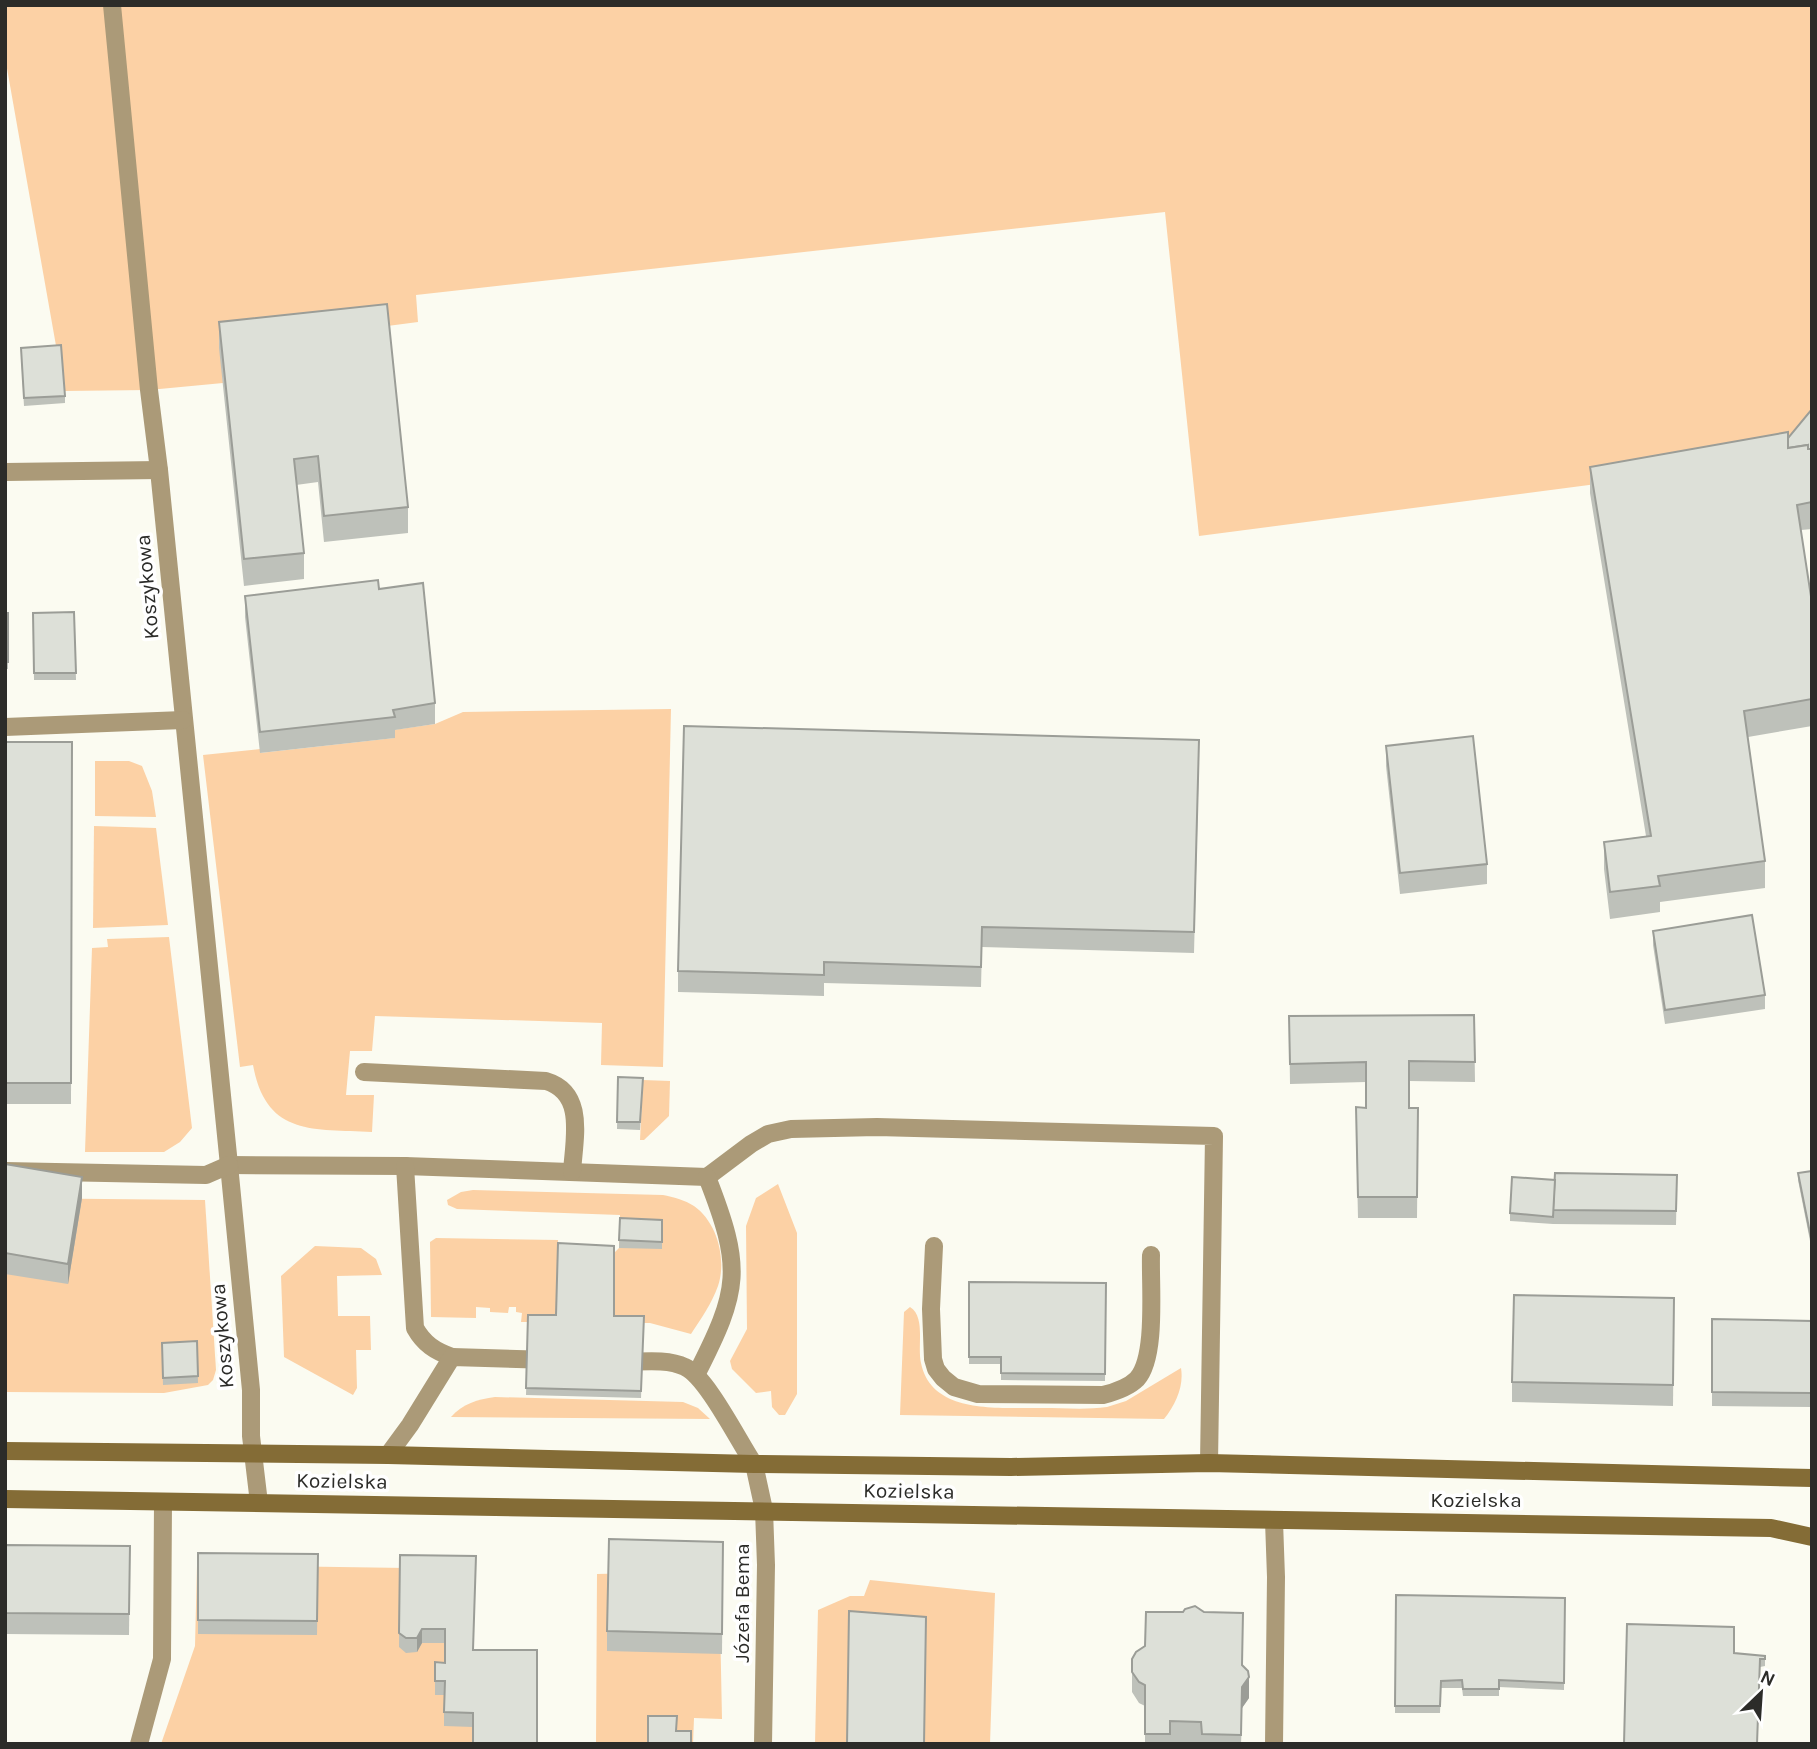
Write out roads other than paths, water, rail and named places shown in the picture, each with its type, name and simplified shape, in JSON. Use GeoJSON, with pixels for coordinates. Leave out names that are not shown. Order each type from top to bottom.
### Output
{"type":"FeatureCollection","features":[{"type":"Feature","properties":{"kind":"main road","name":"Kozielska"},"geometry":{"type":"LineString","coordinates":[[5,1451],[1011,1467],[1209,1462],[1812,1478]]}},
{"type":"Feature","properties":{"kind":"main road","name":"Kozielska"},"geometry":{"type":"LineString","coordinates":[[5,1499],[1771,1528],[1812,1537]]}},
{"type":"Feature","properties":{"kind":"street","name":"Koszykowa"},"geometry":{"type":"LineString","coordinates":[[112,5],[229,1165],[259,1503]]}},
{"type":"Feature","properties":{"kind":"street"},"geometry":{"type":"LineString","coordinates":[[5,472],[159,470]]}},
{"type":"Feature","properties":{"kind":"street"},"geometry":{"type":"LineString","coordinates":[[5,727],[183,720]]}},
{"type":"Feature","properties":{"kind":"street"},"geometry":{"type":"LineString","coordinates":[[364,1072],[546,1081],[556,1084],[570,1099],[575,1112],[572,1172]]}},
{"type":"Feature","properties":{"kind":"street"},"geometry":{"type":"LineString","coordinates":[[5,1171],[206,1175],[229,1165],[405,1166],[707,1177],[768,1134],[791,1129],[877,1127],[1214,1136],[1209,1462]]}},
{"type":"Feature","properties":{"kind":"street"},"geometry":{"type":"LineString","coordinates":[[405,1166],[415,1328],[422,1340],[435,1351],[452,1357],[562,1360]]}},
{"type":"Feature","properties":{"kind":"street"},"geometry":{"type":"LineString","coordinates":[[696,1375],[727,1309],[733,1263],[724,1224],[707,1177]]}},
{"type":"Feature","properties":{"kind":"street"},"geometry":{"type":"LineString","coordinates":[[934,1246],[931,1309],[933,1359],[936,1369],[954,1387],[978,1394],[1103,1395],[1119,1391],[1135,1381],[1147,1361],[1149,1350],[1151,1255]]}},
{"type":"Feature","properties":{"kind":"street"},"geometry":{"type":"LineString","coordinates":[[388,1455],[452,1357]]}},
{"type":"Feature","properties":{"kind":"street"},"geometry":{"type":"LineString","coordinates":[[604,1361],[673,1363],[687,1367],[696,1375],[729,1422],[754,1464]]}},
{"type":"Feature","properties":{"kind":"street","name":"Józefa Bema"},"geometry":{"type":"LineString","coordinates":[[754,1464],[764,1510],[764,1744]]}},
{"type":"Feature","properties":{"kind":"street"},"geometry":{"type":"LineString","coordinates":[[139,1744],[162,1659],[163,1502]]}},
{"type":"Feature","properties":{"kind":"street"},"geometry":{"type":"LineString","coordinates":[[1274,1521],[1274,1744]]}}]}
